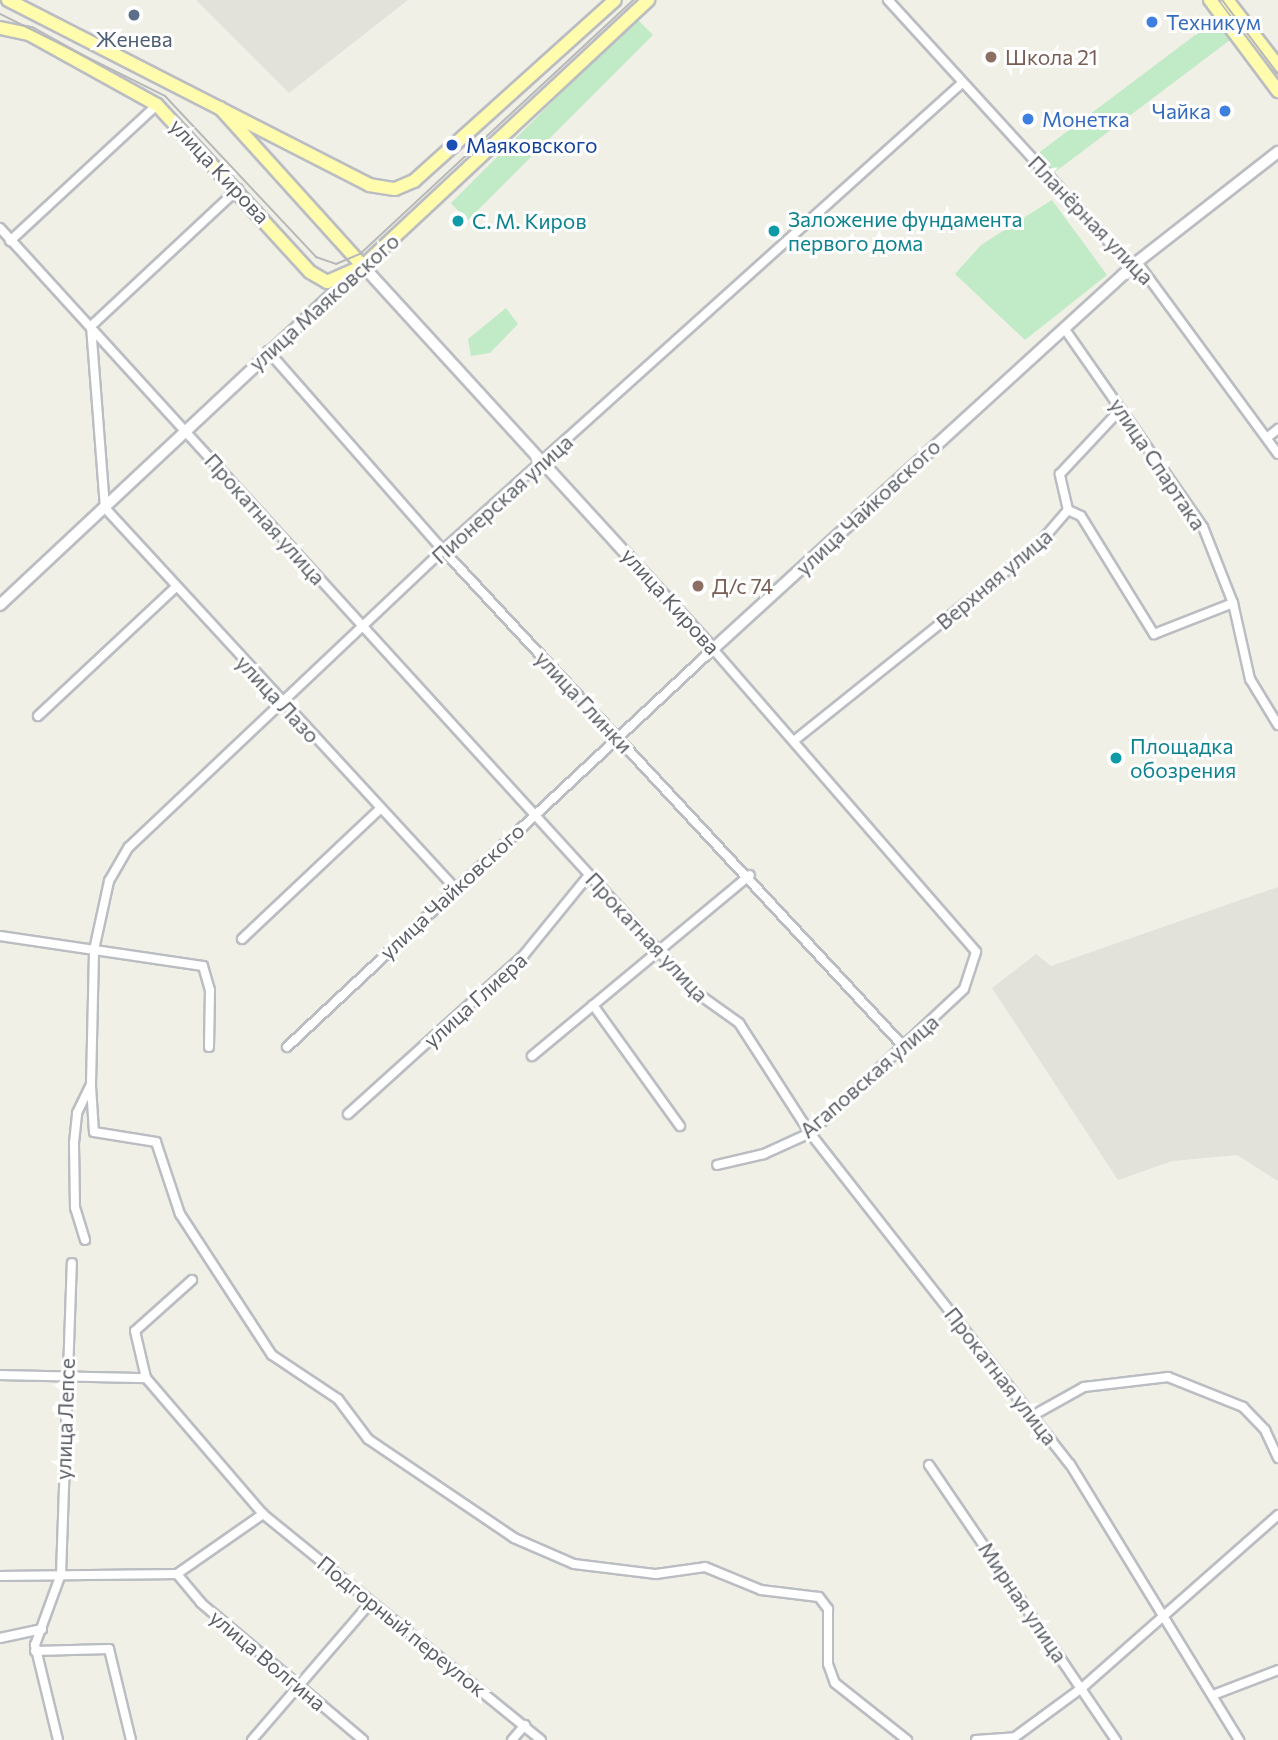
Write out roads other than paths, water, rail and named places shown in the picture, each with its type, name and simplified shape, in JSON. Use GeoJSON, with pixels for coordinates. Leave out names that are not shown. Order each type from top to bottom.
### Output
{"type":"FeatureCollection","features":[{"type":"Feature","properties":{"kind":"main road"},"geometry":{"type":"LineString","coordinates":[[8,0],[215,103],[369,185],[404,188],[615,0]]}},
{"type":"Feature","properties":{"kind":"main road","name":"улица Маяковского"},"geometry":{"type":"LineString","coordinates":[[0,604],[105,508],[268,351],[359,270],[648,0]]}},
{"type":"Feature","properties":{"kind":"main road"},"geometry":{"type":"LineString","coordinates":[[1210,0],[1278,91]]}},
{"type":"Feature","properties":{"kind":"main road"},"geometry":{"type":"LineString","coordinates":[[1227,0],[1278,66]]}},
{"type":"Feature","properties":{"kind":"main road","name":"улица Кирова"},"geometry":{"type":"LineString","coordinates":[[0,27],[29,34],[156,105],[318,278],[336,281],[359,270],[543,462],[713,649]]}},
{"type":"Feature","properties":{"kind":"main road"},"geometry":{"type":"LineString","coordinates":[[215,103],[359,270]]}},
{"type":"Feature","properties":{"kind":"main road","name":"улица Чайковского"},"geometry":{"type":"LineString","coordinates":[[713,649],[1136,262],[1278,152]]}},
{"type":"Feature","properties":{"kind":"street","name":"Планёрная улица"},"geometry":{"type":"LineString","coordinates":[[888,0],[1125,260],[1136,262],[1278,454]]}},
{"type":"Feature","properties":{"kind":"street","name":"Пионерская улица"},"geometry":{"type":"LineString","coordinates":[[94,950],[102,903],[129,847],[279,702],[443,550],[962,83]]}},
{"type":"Feature","properties":{"kind":"street"},"geometry":{"type":"LineString","coordinates":[[10,241],[156,105]]}},
{"type":"Feature","properties":{"kind":"street"},"geometry":{"type":"LineString","coordinates":[[105,508],[92,326],[238,190]]}},
{"type":"Feature","properties":{"kind":"street","name":"Прокатная улица"},"geometry":{"type":"LineString","coordinates":[[0,228],[658,951],[703,999],[738,1023],[810,1133],[1070,1464],[1239,1740]]}},
{"type":"Feature","properties":{"kind":"street","name":"улица Спартака"},"geometry":{"type":"LineString","coordinates":[[1064,328],[1118,412],[1189,505],[1233,603],[1250,679],[1278,725]]}},
{"type":"Feature","properties":{"kind":"street","name":"улица Глинки"},"geometry":{"type":"LineString","coordinates":[[268,351],[443,550],[616,738],[750,875],[905,1048]]}},
{"type":"Feature","properties":{"kind":"street"},"geometry":{"type":"LineString","coordinates":[[1068,510],[1060,474],[1118,412]]}},
{"type":"Feature","properties":{"kind":"street"},"geometry":{"type":"LineString","coordinates":[[1268,437],[1278,429]]}},
{"type":"Feature","properties":{"kind":"street","name":"улица Лазо"},"geometry":{"type":"LineString","coordinates":[[105,508],[279,702],[454,887]]}},
{"type":"Feature","properties":{"kind":"street","name":"Верхняя улица"},"geometry":{"type":"LineString","coordinates":[[795,740],[1036,547],[1068,510],[1081,516],[1154,634],[1233,603]]}},
{"type":"Feature","properties":{"kind":"street"},"geometry":{"type":"LineString","coordinates":[[38,716],[175,588]]}},
{"type":"Feature","properties":{"kind":"street","name":"улица Чайковского"},"geometry":{"type":"LineString","coordinates":[[287,1047],[454,887],[713,649]]}},
{"type":"Feature","properties":{"kind":"street","name":"улица Кирова"},"geometry":{"type":"LineString","coordinates":[[713,649],[972,942]]}},
{"type":"Feature","properties":{"kind":"street"},"geometry":{"type":"LineString","coordinates":[[242,939],[381,808]]}},
{"type":"Feature","properties":{"kind":"street"},"geometry":{"type":"LineString","coordinates":[[532,1056],[750,875]]}},
{"type":"Feature","properties":{"kind":"street","name":"улица Глиера"},"geometry":{"type":"LineString","coordinates":[[348,1114],[523,956],[590,876]]}},
{"type":"Feature","properties":{"kind":"street"},"geometry":{"type":"LineString","coordinates":[[0,936],[191,961],[209,974],[209,1047]]}},
{"type":"Feature","properties":{"kind":"street","name":"Агаповская улица"},"geometry":{"type":"LineString","coordinates":[[717,1164],[764,1154],[810,1133],[905,1048],[968,985],[976,965],[972,942]]}},
{"type":"Feature","properties":{"kind":"street"},"geometry":{"type":"LineString","coordinates":[[94,950],[91,1084],[94,1132],[156,1142],[180,1214],[272,1355],[338,1399],[368,1438],[514,1538],[575,1564],[656,1574],[705,1567],[761,1590],[823,1600],[835,1683],[907,1740]]}},
{"type":"Feature","properties":{"kind":"street"},"geometry":{"type":"LineString","coordinates":[[593,1005],[680,1126]]}},
{"type":"Feature","properties":{"kind":"street"},"geometry":{"type":"LineString","coordinates":[[85,1240],[75,1208],[74,1143],[77,1113],[91,1084]]}},
{"type":"Feature","properties":{"kind":"street","name":"улица Лепсе"},"geometry":{"type":"LineString","coordinates":[[35,1651],[61,1574],[72,1264]]}},
{"type":"Feature","properties":{"kind":"street"},"geometry":{"type":"LineString","coordinates":[[0,1375],[146,1378],[135,1331],[192,1280]]}},
{"type":"Feature","properties":{"kind":"street"},"geometry":{"type":"LineString","coordinates":[[1032,1416],[1084,1387],[1168,1377],[1243,1407],[1265,1430],[1278,1458]]}},
{"type":"Feature","properties":{"kind":"street","name":"Подгорный переулок"},"geometry":{"type":"LineString","coordinates":[[146,1378],[262,1514],[541,1740]]}},
{"type":"Feature","properties":{"kind":"street","name":"Мирная улица"},"geometry":{"type":"LineString","coordinates":[[929,1465],[1083,1686],[1116,1740]]}},
{"type":"Feature","properties":{"kind":"street"},"geometry":{"type":"LineString","coordinates":[[0,1576],[177,1574],[262,1514]]}},
{"type":"Feature","properties":{"kind":"street"},"geometry":{"type":"LineString","coordinates":[[976,1740],[1015,1737],[1083,1686],[1165,1617],[1278,1515]]}},
{"type":"Feature","properties":{"kind":"street","name":"улица Волгина"},"geometry":{"type":"LineString","coordinates":[[177,1574],[299,1687],[363,1740]]}},
{"type":"Feature","properties":{"kind":"street"},"geometry":{"type":"LineString","coordinates":[[252,1740],[371,1602]]}},
{"type":"Feature","properties":{"kind":"street"},"geometry":{"type":"LineString","coordinates":[[0,1638],[42,1629]]}},
{"type":"Feature","properties":{"kind":"street"},"geometry":{"type":"LineString","coordinates":[[58,1740],[35,1651],[109,1649],[131,1740]]}},
{"type":"Feature","properties":{"kind":"street"},"geometry":{"type":"LineString","coordinates":[[1213,1695],[1278,1671]]}},
{"type":"Feature","properties":{"kind":"street"},"geometry":{"type":"LineString","coordinates":[[512,1740],[525,1725]]}},
{"type":"Feature","properties":{"kind":"tram line"},"geometry":{"type":"LineString","coordinates":[[0,14],[165,96],[316,257],[336,264],[360,254],[633,0]]}},
{"type":"Feature","properties":{"kind":"tram line"},"geometry":{"type":"LineString","coordinates":[[1222,0],[1278,74]]}},
{"type":"Feature","properties":{"kind":"place","name":"Женева"},"geometry":{"type":"Point","coordinates":[134,15]}},
{"type":"Feature","properties":{"kind":"place","name":"Техникум"},"geometry":{"type":"Point","coordinates":[1152,22]}},
{"type":"Feature","properties":{"kind":"place","name":"Школа 21"},"geometry":{"type":"Point","coordinates":[991,57]}},
{"type":"Feature","properties":{"kind":"place","name":"Чайка"},"geometry":{"type":"Point","coordinates":[1225,111]}},
{"type":"Feature","properties":{"kind":"place","name":"Монетка"},"geometry":{"type":"Point","coordinates":[1028,119]}},
{"type":"Feature","properties":{"kind":"place","name":"Маяковского"},"geometry":{"type":"Point","coordinates":[452,145]}},
{"type":"Feature","properties":{"kind":"place","name":"С. М. Киров"},"geometry":{"type":"Point","coordinates":[458,221]}},
{"type":"Feature","properties":{"kind":"place","name":"Заложение фундамента первого дома"},"geometry":{"type":"Point","coordinates":[774,231]}},
{"type":"Feature","properties":{"kind":"place","name":"Д/с 74"},"geometry":{"type":"Point","coordinates":[698,586]}},
{"type":"Feature","properties":{"kind":"place","name":"Площадка обозрения"},"geometry":{"type":"Point","coordinates":[1116,758]}}]}
